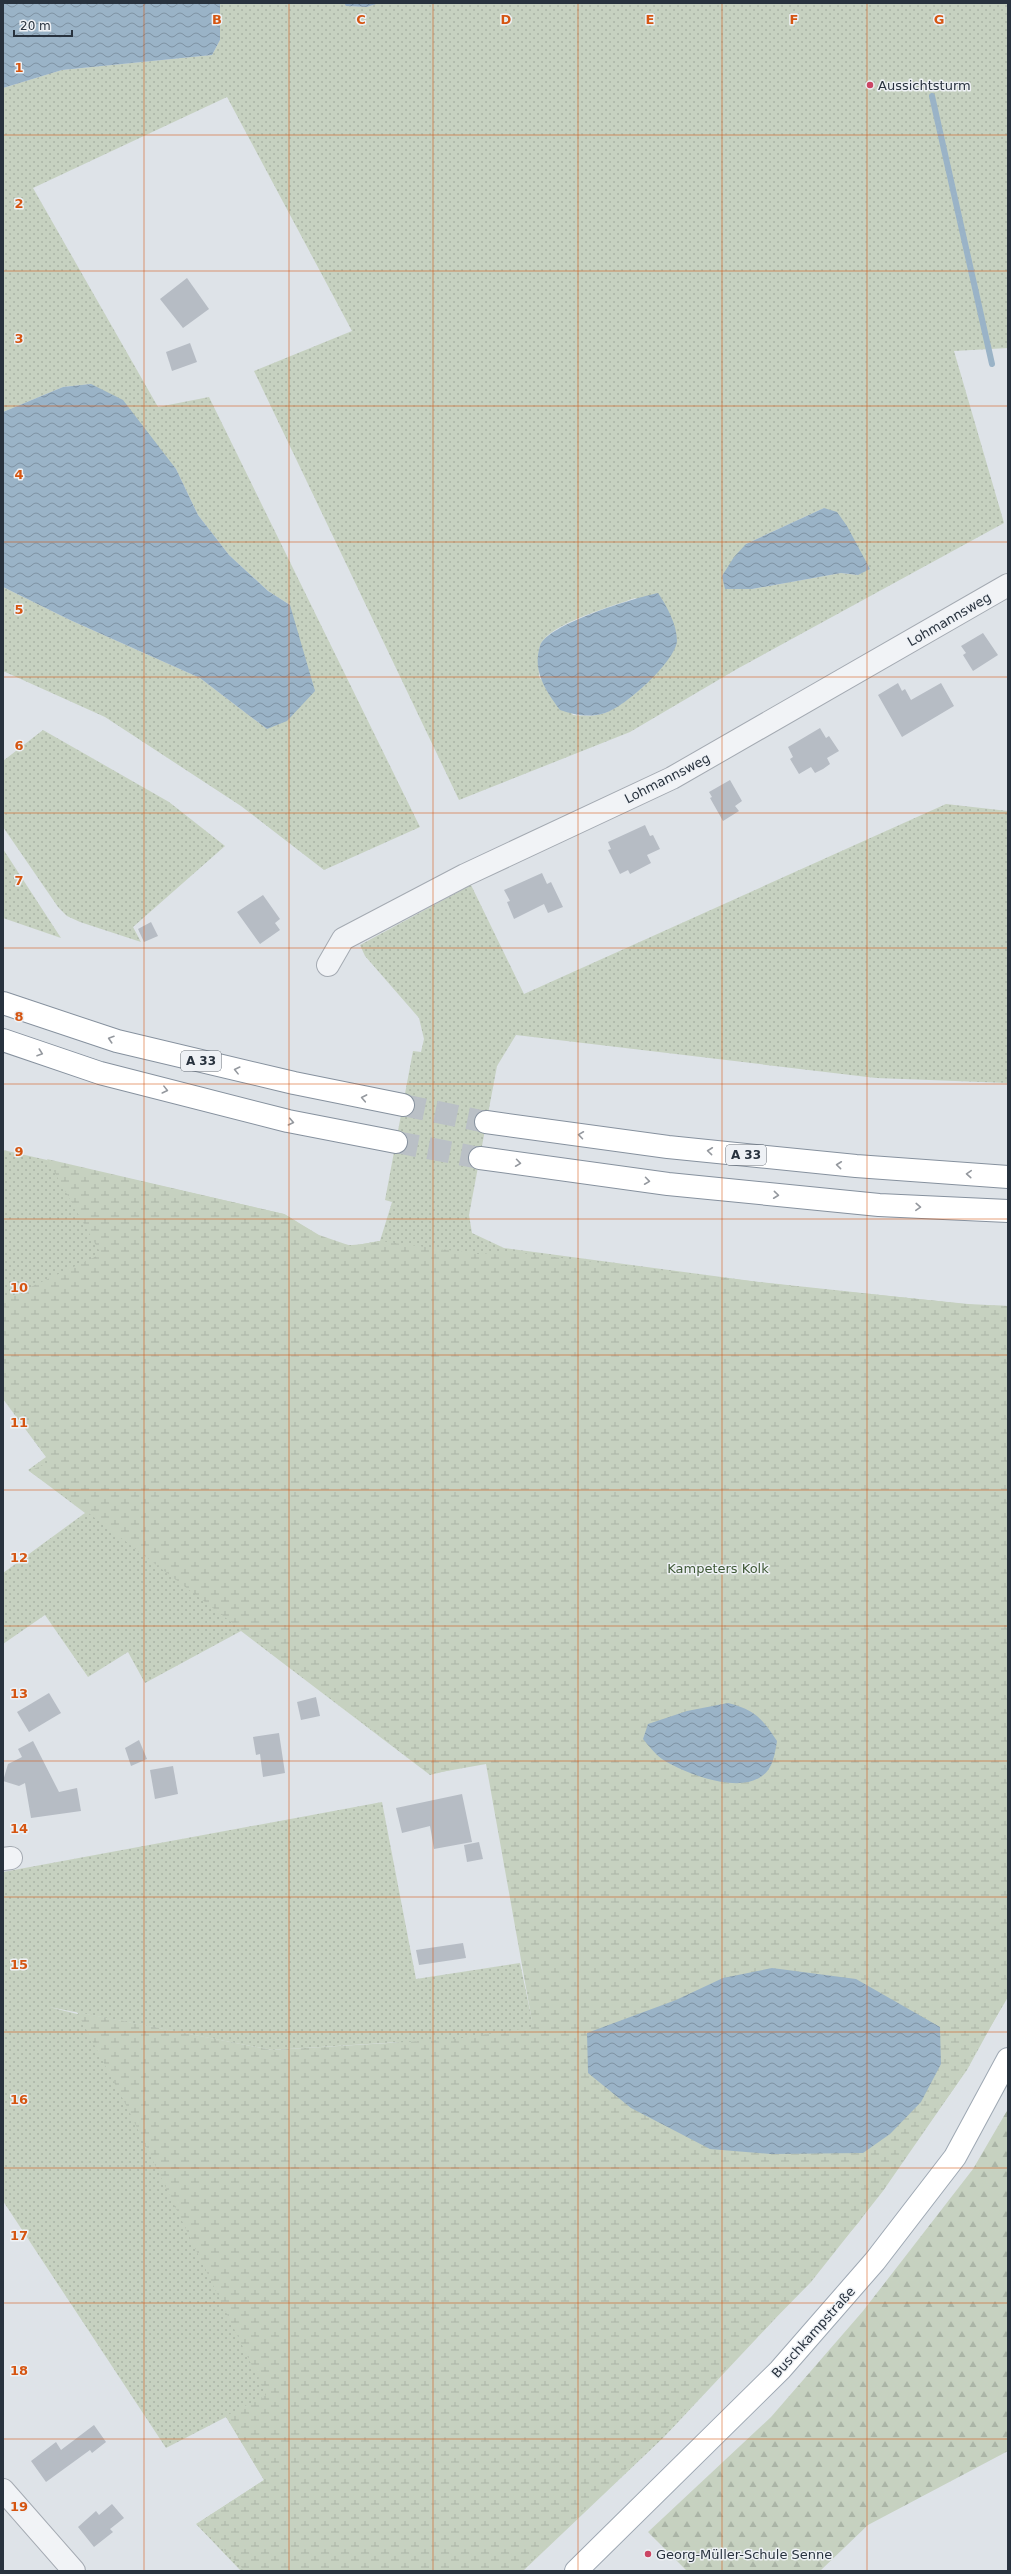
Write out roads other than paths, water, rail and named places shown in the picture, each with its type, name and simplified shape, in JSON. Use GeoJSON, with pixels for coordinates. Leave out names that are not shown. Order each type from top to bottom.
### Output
{"type":"FeatureCollection","features":[{"type":"Feature","properties":{"kind":"main road","name":"A 33"},"geometry":{"type":"LineString","coordinates":[[3,1003],[117,1041],[294,1084],[403,1105]]}},
{"type":"Feature","properties":{"kind":"main road"},"geometry":{"type":"LineString","coordinates":[[3,1040],[115,1077],[288,1121],[396,1142]]}},
{"type":"Feature","properties":{"kind":"main road","name":"A 33"},"geometry":{"type":"LineString","coordinates":[[486,1122],[668,1147],[856,1166],[1008,1176]]}},
{"type":"Feature","properties":{"kind":"main road"},"geometry":{"type":"LineString","coordinates":[[480,1158],[668,1184],[879,1205],[1008,1211]]}},
{"type":"Feature","properties":{"kind":"main road","name":"Buschkampstraße"},"geometry":{"type":"LineString","coordinates":[[576,2571],[780,2370],[875,2262],[955,2157],[1008,2059]]}},
{"type":"Feature","properties":{"kind":"street","name":"Lohmannsweg"},"geometry":{"type":"LineString","coordinates":[[328,965],[343,939],[466,875],[672,778],[1008,585]]}},
{"type":"Feature","properties":{"kind":"street"},"geometry":{"type":"LineString","coordinates":[[3,2490],[74,2571]]}},
{"type":"Feature","properties":{"kind":"water"},"geometry":{"type":"Polygon","coordinates":[[[3,3],[220,3],[220,40],[212,55],[62,70],[3,88],[3,3]]]}},
{"type":"Feature","properties":{"kind":"water"},"geometry":{"type":"Polygon","coordinates":[[[344,3],[379,3],[367,7],[346,6],[344,3]]]}},
{"type":"Feature","properties":{"kind":"water"},"geometry":{"type":"Polygon","coordinates":[[[91,384],[123,400],[176,469],[198,515],[229,555],[268,591],[290,605],[315,691],[287,721],[267,729],[200,678],[70,620],[3,587],[3,412],[63,387],[91,384]]]}},
{"type":"Feature","properties":{"kind":"water"},"geometry":{"type":"Polygon","coordinates":[[[824,508],[837,512],[847,526],[870,569],[858,575],[841,573],[752,589],[725,589],[722,576],[734,557],[746,544],[824,508]]]}},
{"type":"Feature","properties":{"kind":"water"},"geometry":{"type":"Polygon","coordinates":[[[658,593],[671,616],[677,635],[674,650],[659,671],[636,693],[614,709],[605,713],[599,715],[582,715],[560,710],[545,688],[539,672],[538,655],[540,646],[546,638],[558,629],[593,613],[631,600],[658,593]]]}},
{"type":"Feature","properties":{"kind":"water"},"geometry":{"type":"Polygon","coordinates":[[[728,1703],[745,1709],[757,1716],[767,1726],[777,1741],[773,1760],[769,1769],[762,1776],[752,1781],[739,1783],[712,1780],[684,1771],[662,1759],[643,1739],[648,1724],[687,1711],[728,1703]]]}},
{"type":"Feature","properties":{"kind":"water"},"geometry":{"type":"Polygon","coordinates":[[[772,1968],[856,1979],[940,2027],[941,2064],[921,2102],[890,2134],[863,2153],[771,2154],[710,2149],[631,2108],[588,2073],[587,2033],[676,2000],[723,1978],[772,1968]]]}},
{"type":"Feature","properties":{"kind":"waterway"},"geometry":{"type":"LineString","coordinates":[[932,96],[992,364]]}},
{"type":"Feature","properties":{"kind":"tunnel"},"geometry":{"type":"LineString","coordinates":[[403,1105],[486,1122]]}},
{"type":"Feature","properties":{"kind":"tunnel"},"geometry":{"type":"LineString","coordinates":[[396,1142],[480,1158]]}},
{"type":"Feature","properties":{"kind":"place","name":"Aussichtsturm"},"geometry":{"type":"Point","coordinates":[870,85]}},
{"type":"Feature","properties":{"kind":"place","name":"Georg-Müller-Schule Senne"},"geometry":{"type":"Point","coordinates":[648,2554]}},
{"type":"Feature","properties":{"kind":"park label","name":"Kampeters Kolk"},"geometry":{"type":"Point","coordinates":[718,1568]}}]}
